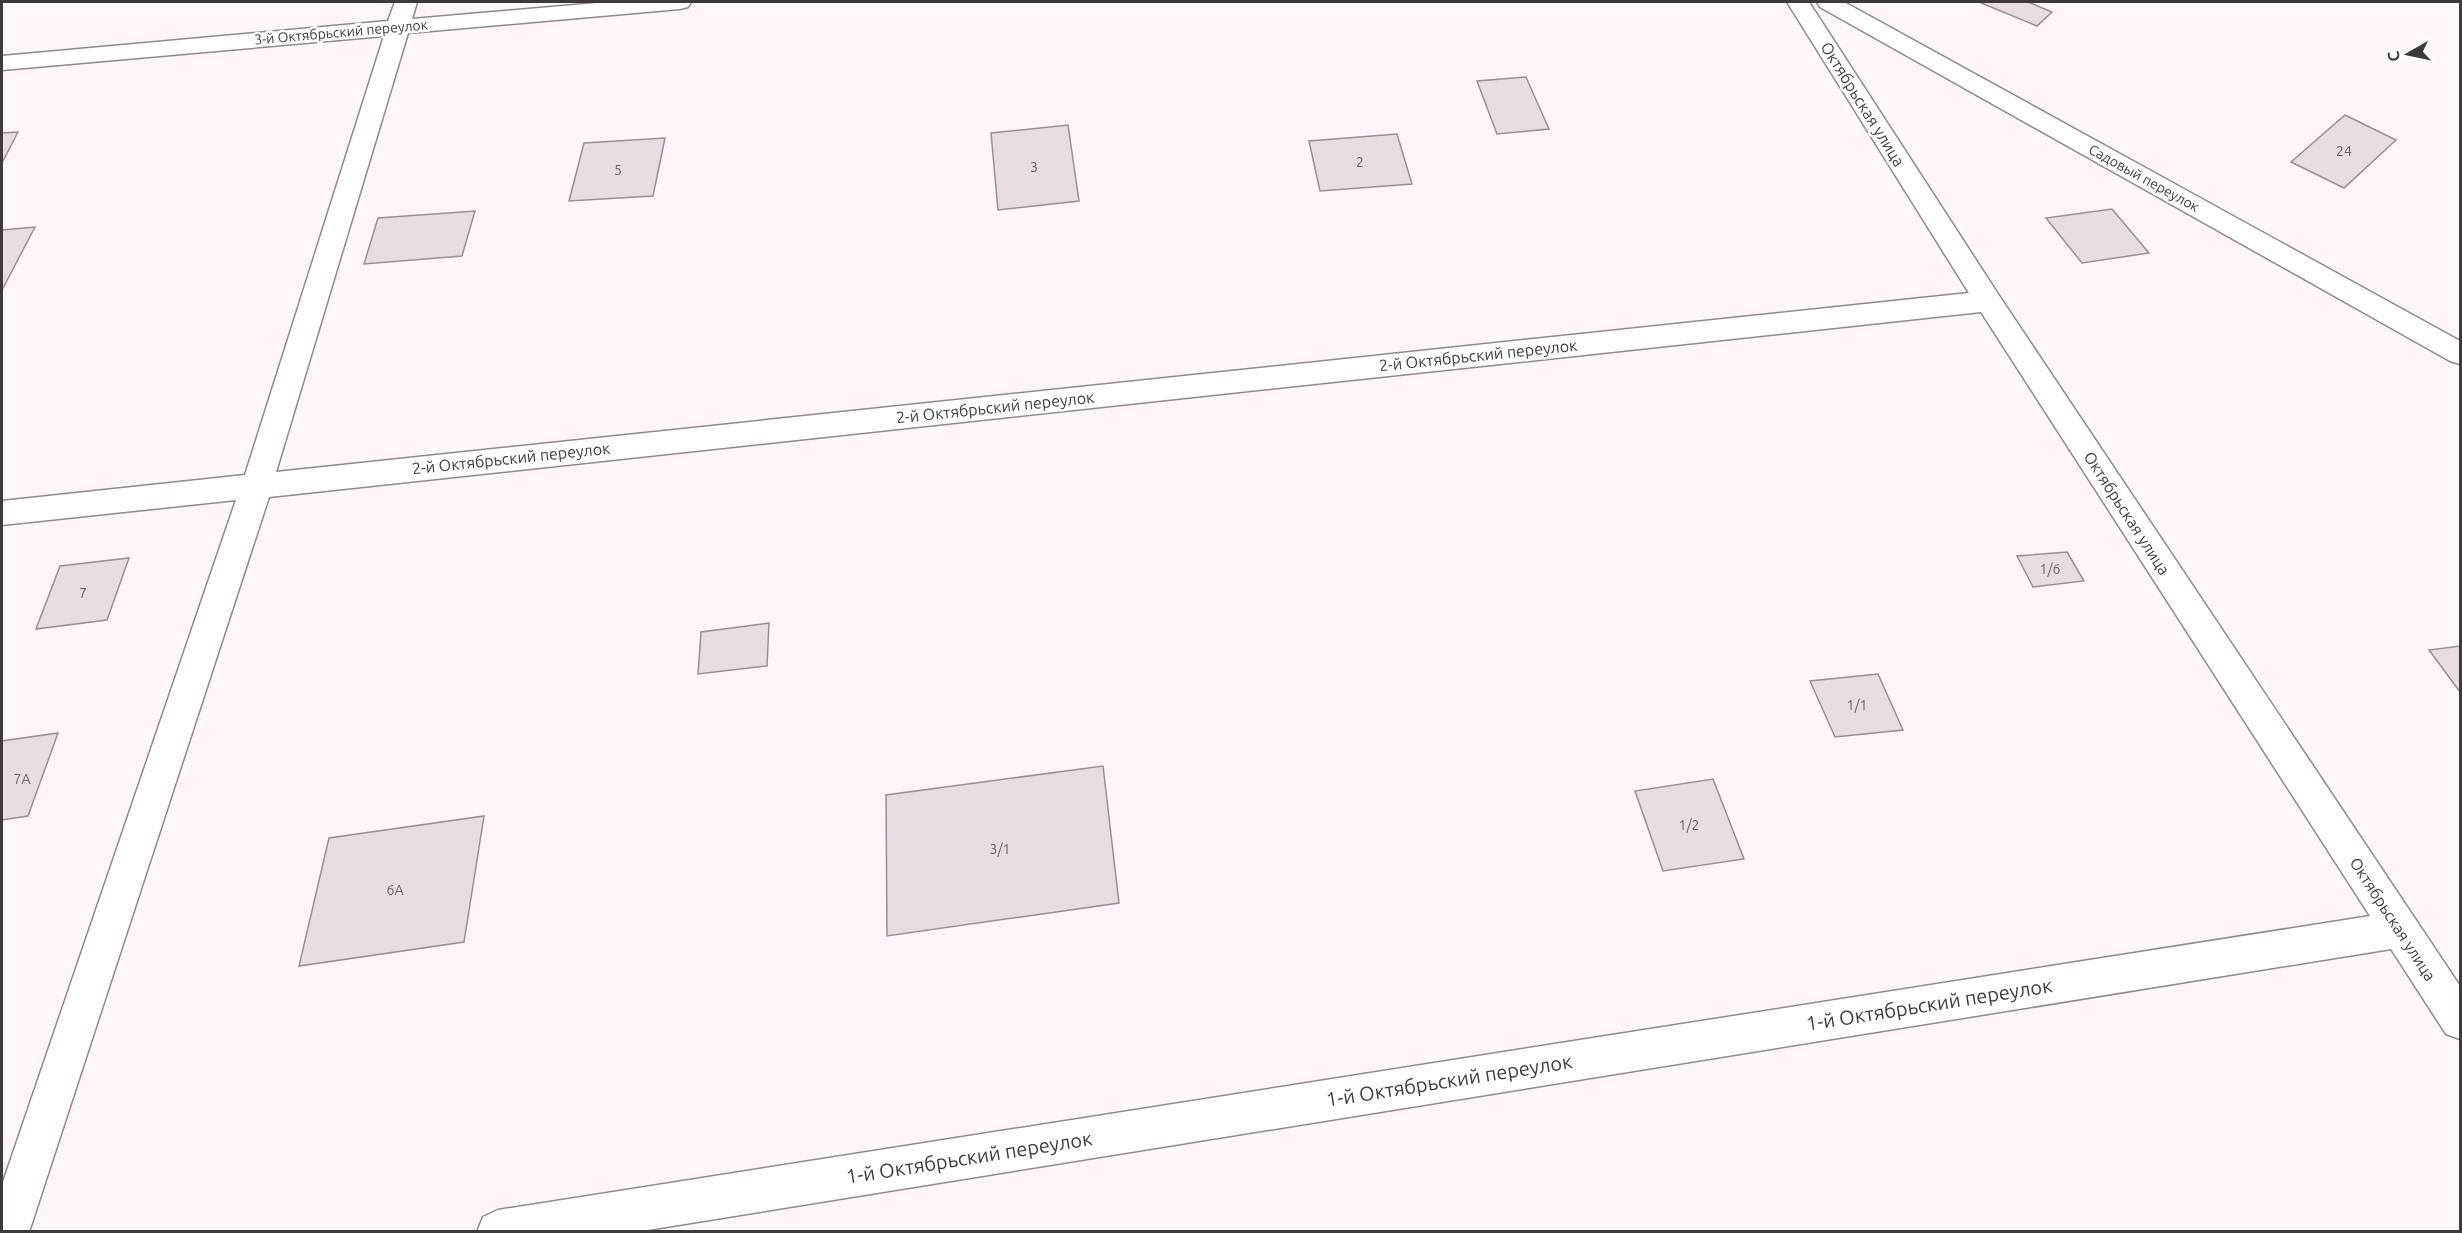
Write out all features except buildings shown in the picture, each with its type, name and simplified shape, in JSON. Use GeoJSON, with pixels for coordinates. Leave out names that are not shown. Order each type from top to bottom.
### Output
{"type":"FeatureCollection","features":[{"type":"Feature","properties":{"kind":"street","name":"3-й Октябрьский переулок"},"geometry":{"type":"LineString","coordinates":[[2,63],[402,14],[680,2]]}},
{"type":"Feature","properties":{"kind":"street","name":"Октябрьская улица"},"geometry":{"type":"LineString","coordinates":[[1798,2],[1988,301],[2460,1020]]}},
{"type":"Feature","properties":{"kind":"street","name":"Садовый переулок"},"geometry":{"type":"LineString","coordinates":[[1828,2],[2460,354]]}},
{"type":"Feature","properties":{"kind":"street"},"geometry":{"type":"LineString","coordinates":[[7,1232],[257,485],[402,14]]}},
{"type":"Feature","properties":{"kind":"street","name":"2-й Октябрьский переулок"},"geometry":{"type":"LineString","coordinates":[[2,513],[1988,301]]}},
{"type":"Feature","properties":{"kind":"street","name":"1-й Октябрьский переулок"},"geometry":{"type":"LineString","coordinates":[[498,1232],[2400,929]]}}]}
